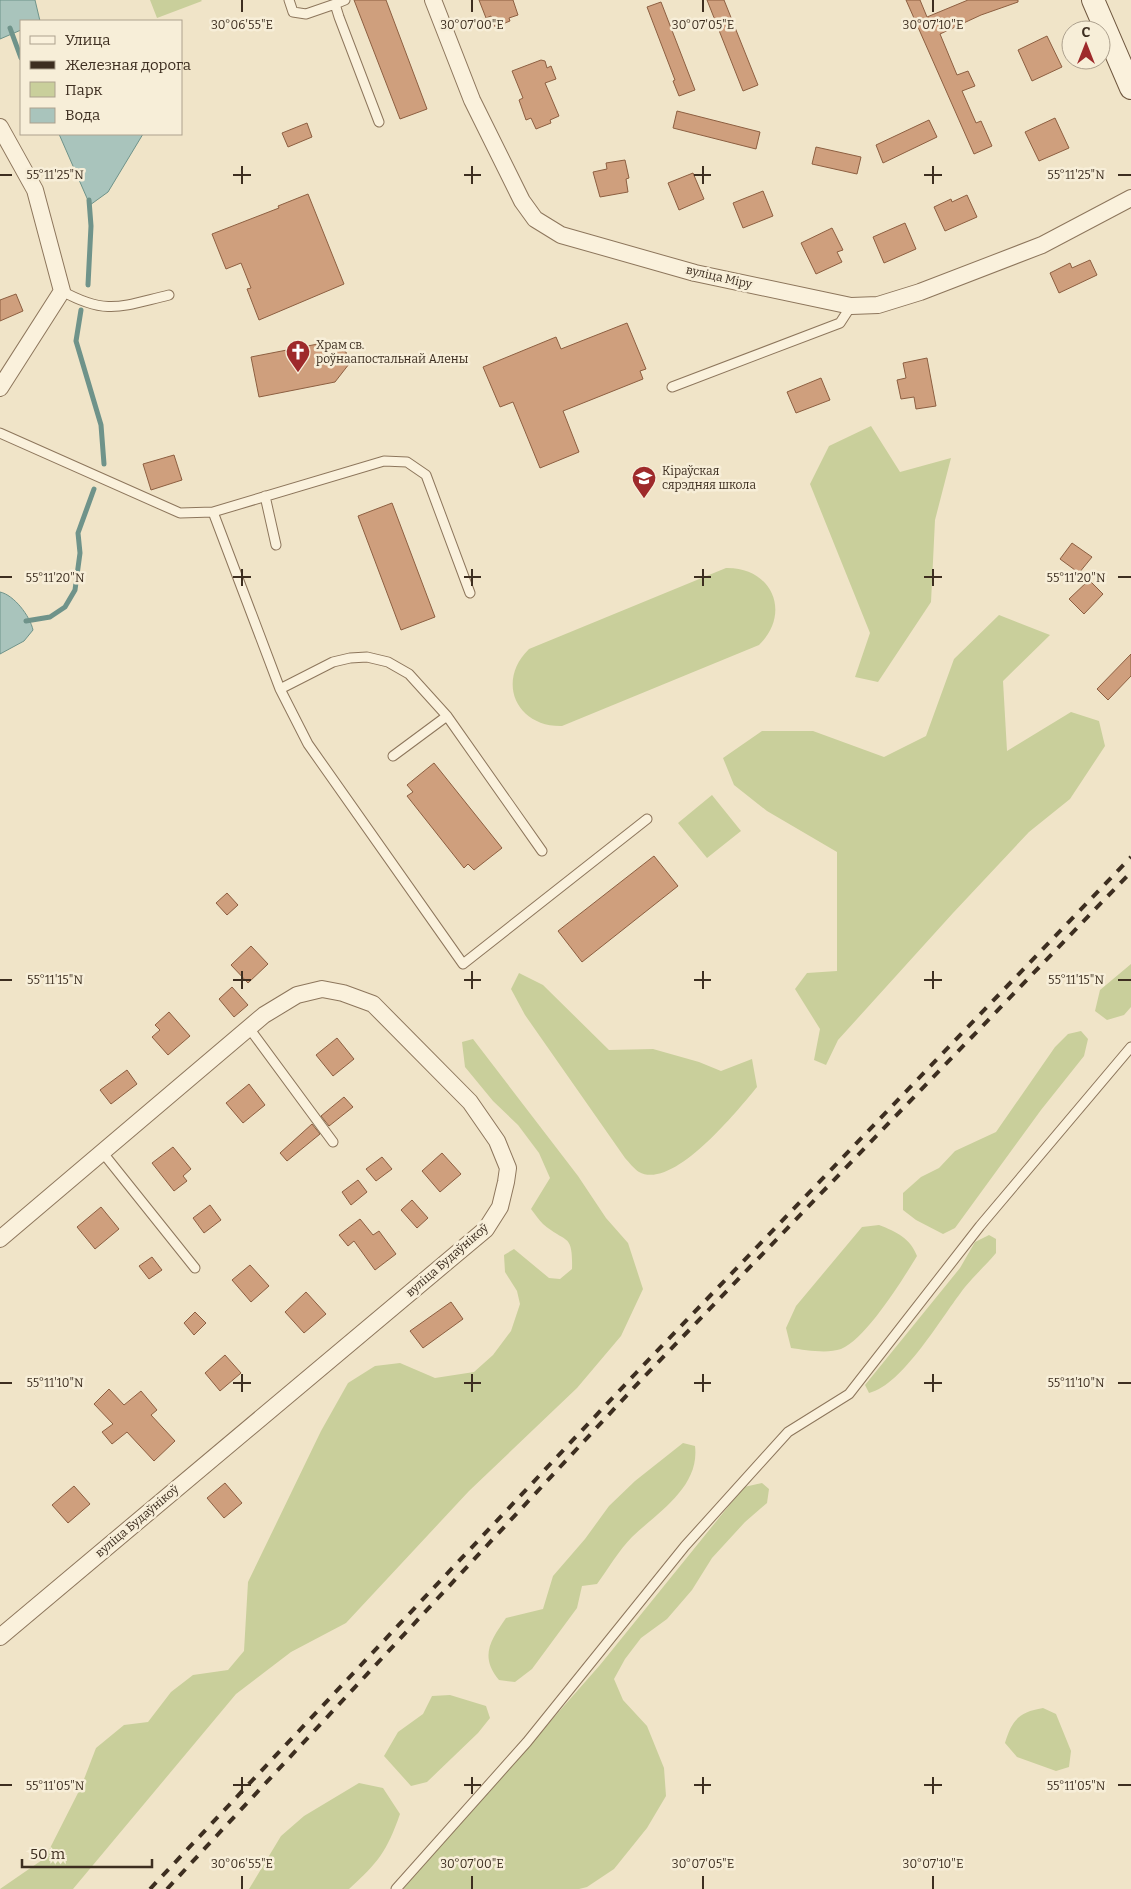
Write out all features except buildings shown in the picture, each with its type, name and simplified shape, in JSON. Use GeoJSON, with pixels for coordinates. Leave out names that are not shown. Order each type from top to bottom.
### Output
{"type":"FeatureCollection","features":[{"type":"Feature","properties":{"kind":"street","name":"вуліца Міру"},"geometry":{"type":"LineString","coordinates":[[433,0],[472,100],[522,201],[534,219],[561,235],[695,273],[851,306],[878,305],[920,292],[1042,245],[1131,198]]}},
{"type":"Feature","properties":{"kind":"street"},"geometry":{"type":"LineString","coordinates":[[1093,0],[1131,88]]}},
{"type":"Feature","properties":{"kind":"street"},"geometry":{"type":"LineString","coordinates":[[0,127],[35,190],[62,291],[0,386]]}},
{"type":"Feature","properties":{"kind":"street","name":"вуліца Будаўнікоў"},"geometry":{"type":"LineString","coordinates":[[0,1240],[249,1028],[297,995],[322,989],[343,993],[374,1004],[470,1102],[497,1141],[508,1168],[500,1207],[486,1229],[0,1637]]}},
{"type":"Feature","properties":{"kind":"lane"},"geometry":{"type":"LineString","coordinates":[[289,0],[293,12],[306,14],[345,0]]}},
{"type":"Feature","properties":{"kind":"lane"},"geometry":{"type":"LineString","coordinates":[[336,4],[379,122]]}},
{"type":"Feature","properties":{"kind":"lane"},"geometry":{"type":"LineString","coordinates":[[62,291],[83,303],[113,308],[169,295]]}},
{"type":"Feature","properties":{"kind":"lane"},"geometry":{"type":"LineString","coordinates":[[672,387],[840,323],[851,306]]}},
{"type":"Feature","properties":{"kind":"lane"},"geometry":{"type":"LineString","coordinates":[[0,433],[180,513],[213,512],[384,461],[407,462],[426,474],[470,593]]}},
{"type":"Feature","properties":{"kind":"lane"},"geometry":{"type":"LineString","coordinates":[[265,496],[276,545]]}},
{"type":"Feature","properties":{"kind":"lane"},"geometry":{"type":"LineString","coordinates":[[213,512],[280,689],[308,744],[463,964],[648,819]]}},
{"type":"Feature","properties":{"kind":"lane"},"geometry":{"type":"LineString","coordinates":[[280,689],[333,662],[350,658],[367,658],[388,662],[409,674],[447,716],[542,851]]}},
{"type":"Feature","properties":{"kind":"lane"},"geometry":{"type":"LineString","coordinates":[[392,756],[447,716]]}},
{"type":"Feature","properties":{"kind":"lane"},"geometry":{"type":"LineString","coordinates":[[249,1028],[333,1142]]}},
{"type":"Feature","properties":{"kind":"lane"},"geometry":{"type":"LineString","coordinates":[[396,1889],[527,1742],[685,1546],[788,1432],[850,1394],[980,1226],[1131,1047]]}},
{"type":"Feature","properties":{"kind":"lane"},"geometry":{"type":"LineString","coordinates":[[103,1153],[195,1268]]}},
{"type":"Feature","properties":{"kind":"green space"},"geometry":{"type":"Polygon","coordinates":[[[150,0],[201,0],[202,1],[157,18],[150,0]]]}},
{"type":"Feature","properties":{"kind":"green space"},"geometry":{"type":"Polygon","coordinates":[[[871,426],[900,472],[951,458],[935,520],[931,602],[878,682],[855,677],[870,633],[810,484],[829,446],[871,426]]]}},
{"type":"Feature","properties":{"kind":"green space"},"geometry":{"type":"Polygon","coordinates":[[[726,568],[742,570],[755,575],[765,583],[772,594],[775,606],[774,619],[769,632],[759,645],[562,726],[546,724],[533,719],[523,711],[516,700],[513,688],[514,675],[519,662],[529,649],[726,568]]]}},
{"type":"Feature","properties":{"kind":"green space"},"geometry":{"type":"Polygon","coordinates":[[[999,615],[1050,635],[1003,681],[1007,751],[1071,712],[1099,721],[1105,746],[1070,799],[1029,832],[953,913],[838,1040],[826,1065],[814,1060],[820,1029],[795,989],[807,973],[837,971],[837,852],[767,811],[734,785],[723,758],[762,731],[813,731],[884,757],[926,736],[954,659],[999,615]]]}},
{"type":"Feature","properties":{"kind":"green space"},"geometry":{"type":"Polygon","coordinates":[[[712,795],[741,831],[707,858],[678,823],[712,795]]]}},
{"type":"Feature","properties":{"kind":"green space"},"geometry":{"type":"Polygon","coordinates":[[[1131,964],[1131,1007],[1124,1015],[1107,1020],[1095,1011],[1100,990],[1131,964]]]}},
{"type":"Feature","properties":{"kind":"green space"},"geometry":{"type":"Polygon","coordinates":[[[519,973],[543,985],[609,1050],[653,1049],[699,1062],[721,1071],[752,1059],[757,1087],[720,1129],[686,1160],[669,1170],[653,1175],[639,1172],[625,1158],[525,1015],[511,989],[519,973]]]}},
{"type":"Feature","properties":{"kind":"green space"},"geometry":{"type":"Polygon","coordinates":[[[1081,1031],[1088,1039],[1084,1056],[1041,1110],[955,1228],[943,1234],[916,1220],[903,1210],[903,1193],[921,1177],[939,1168],[955,1151],[996,1132],[1055,1047],[1068,1034],[1081,1031]]]}},
{"type":"Feature","properties":{"kind":"green space"},"geometry":{"type":"Polygon","coordinates":[[[473,1039],[578,1176],[606,1218],[628,1243],[643,1289],[621,1336],[577,1388],[469,1491],[346,1623],[291,1652],[236,1694],[73,1889],[0,1889],[45,1858],[81,1787],[96,1748],[124,1725],[148,1722],[171,1692],[193,1675],[228,1670],[244,1651],[248,1582],[321,1431],[348,1383],[375,1366],[400,1363],[435,1378],[474,1372],[493,1355],[511,1331],[520,1304],[517,1291],[505,1272],[504,1255],[514,1249],[549,1278],[560,1279],[572,1269],[569,1244],[543,1224],[531,1209],[550,1178],[539,1153],[518,1125],[493,1101],[465,1067],[462,1042],[473,1039]]]}},
{"type":"Feature","properties":{"kind":"green space"},"geometry":{"type":"Polygon","coordinates":[[[879,1225],[892,1230],[907,1240],[917,1256],[883,1307],[851,1343],[841,1349],[809,1351],[791,1348],[786,1328],[796,1306],[862,1227],[879,1225]]]}},
{"type":"Feature","properties":{"kind":"green space"},"geometry":{"type":"Polygon","coordinates":[[[989,1235],[996,1239],[996,1253],[965,1287],[908,1364],[882,1387],[869,1393],[865,1385],[960,1268],[975,1242],[989,1235]]]}},
{"type":"Feature","properties":{"kind":"green space"},"geometry":{"type":"Polygon","coordinates":[[[683,1443],[695,1446],[695,1461],[691,1474],[675,1498],[627,1542],[597,1584],[582,1586],[577,1608],[532,1669],[515,1682],[499,1680],[493,1671],[488,1656],[492,1641],[506,1618],[543,1609],[553,1576],[585,1539],[609,1506],[635,1481],[683,1443]]]}},
{"type":"Feature","properties":{"kind":"green space"},"geometry":{"type":"Polygon","coordinates":[[[762,1483],[769,1489],[767,1503],[745,1522],[712,1558],[692,1590],[667,1619],[641,1638],[625,1659],[614,1679],[623,1700],[647,1726],[664,1768],[666,1796],[647,1828],[614,1869],[587,1887],[579,1889],[403,1889],[600,1665],[744,1487],[762,1483]]]}},
{"type":"Feature","properties":{"kind":"green space"},"geometry":{"type":"Polygon","coordinates":[[[450,1695],[486,1706],[490,1718],[478,1733],[427,1782],[411,1786],[384,1756],[398,1732],[423,1714],[432,1696],[450,1695]]]}},
{"type":"Feature","properties":{"kind":"green space"},"geometry":{"type":"Polygon","coordinates":[[[1043,1708],[1056,1714],[1071,1751],[1069,1767],[1056,1771],[1017,1757],[1005,1743],[1011,1728],[1018,1718],[1028,1712],[1043,1708]]]}},
{"type":"Feature","properties":{"kind":"green space"},"geometry":{"type":"Polygon","coordinates":[[[359,1783],[383,1788],[400,1814],[386,1847],[359,1880],[349,1889],[249,1889],[281,1836],[304,1816],[359,1783]]]}},
{"type":"Feature","properties":{"kind":"water"},"geometry":{"type":"Polygon","coordinates":[[[0,0],[35,0],[40,20],[20,20],[20,30],[0,39],[0,0]]]}},
{"type":"Feature","properties":{"kind":"water"},"geometry":{"type":"Polygon","coordinates":[[[59,135],[142,135],[108,192],[90,205],[59,135]]]}},
{"type":"Feature","properties":{"kind":"water"},"geometry":{"type":"Polygon","coordinates":[[[0,592],[11,597],[21,607],[29,619],[33,630],[24,641],[0,654],[0,592]]]}},
{"type":"Feature","properties":{"kind":"waterway"},"geometry":{"type":"LineString","coordinates":[[10,28],[20,55]]}},
{"type":"Feature","properties":{"kind":"waterway"},"geometry":{"type":"LineString","coordinates":[[88,285],[91,226],[89,200]]}},
{"type":"Feature","properties":{"kind":"waterway"},"geometry":{"type":"LineString","coordinates":[[81,310],[76,341],[101,425],[104,464]]}},
{"type":"Feature","properties":{"kind":"waterway"},"geometry":{"type":"LineString","coordinates":[[26,621],[50,617],[65,607],[75,590],[80,553],[78,533],[94,489]]}},
{"type":"Feature","properties":{"kind":"railway"},"geometry":{"type":"LineString","coordinates":[[150,1889],[636,1373],[1131,857]]}},
{"type":"Feature","properties":{"kind":"railway"},"geometry":{"type":"LineString","coordinates":[[167,1889],[642,1379],[1131,872]]}},
{"type":"Feature","properties":{"kind":"place","name":"Храм св. роўнаапостальнай Алены"},"geometry":{"type":"Point","coordinates":[298,373]}},
{"type":"Feature","properties":{"kind":"place","name":"Кіраўская сярэдняя школа"},"geometry":{"type":"Point","coordinates":[644,499]}}]}
